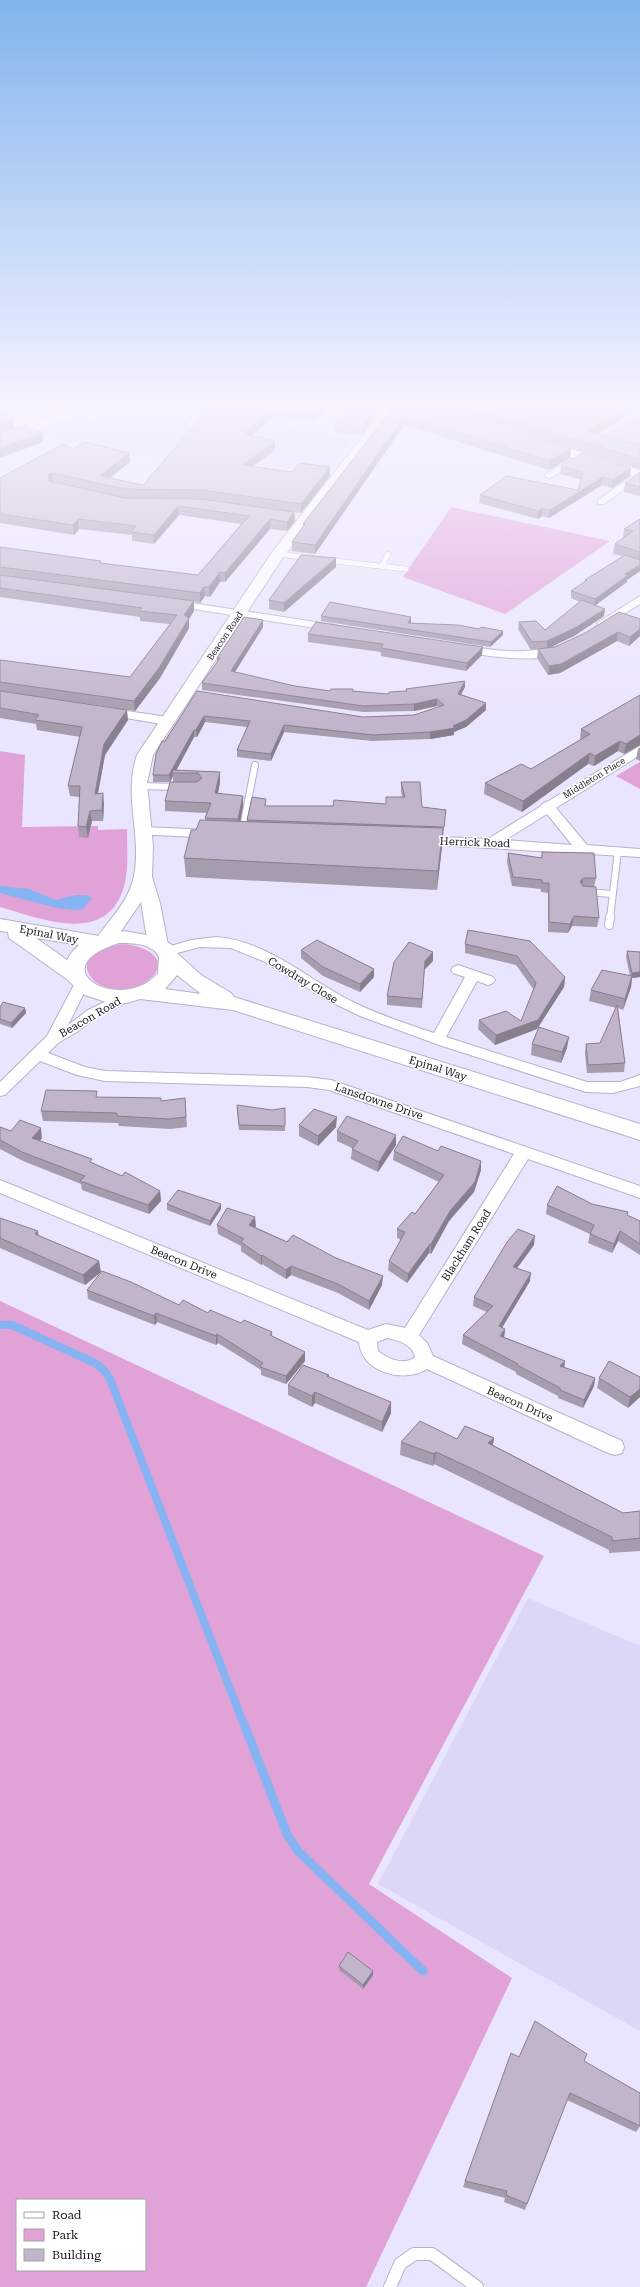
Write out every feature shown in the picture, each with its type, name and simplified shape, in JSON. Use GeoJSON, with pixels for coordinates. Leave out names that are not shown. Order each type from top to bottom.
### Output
{"type":"FeatureCollection","features":[{"type":"Feature","properties":{"kind":"street","name":"Beacon Road"},"geometry":{"type":"LineString","coordinates":[[164,951],[150,893],[143,878],[140,786],[141,765],[168,721],[195,693],[241,613],[278,554],[311,512]]}},
{"type":"Feature","properties":{"kind":"street"},"geometry":{"type":"LineString","coordinates":[[290,516],[306,518]]}},
{"type":"Feature","properties":{"kind":"street"},"geometry":{"type":"LineString","coordinates":[[591,631],[640,599]]}},
{"type":"Feature","properties":{"kind":"street"},"geometry":{"type":"LineString","coordinates":[[163,602],[350,630]]}},
{"type":"Feature","properties":{"kind":"street"},"geometry":{"type":"LineString","coordinates":[[451,647],[516,655],[549,653],[567,644]]}},
{"type":"Feature","properties":{"kind":"street"},"geometry":{"type":"LineString","coordinates":[[92,710],[168,721]]}},
{"type":"Feature","properties":{"kind":"street","name":"Middleton Place"},"geometry":{"type":"LineString","coordinates":[[491,843],[548,806],[640,750]]}},
{"type":"Feature","properties":{"kind":"street"},"geometry":{"type":"LineString","coordinates":[[548,806],[582,848]]}},
{"type":"Feature","properties":{"kind":"street"},"geometry":{"type":"LineString","coordinates":[[142,831],[257,835]]}},
{"type":"Feature","properties":{"kind":"street","name":"Herrick Road"},"geometry":{"type":"LineString","coordinates":[[405,840],[582,848],[640,853]]}},
{"type":"Feature","properties":{"kind":"street","name":"Beacon Road"},"geometry":{"type":"LineString","coordinates":[[102,940],[122,918],[143,878]]}},
{"type":"Feature","properties":{"kind":"street","name":"Epinal Way"},"geometry":{"type":"LineString","coordinates":[[0,925],[54,936],[102,940]]}},
{"type":"Feature","properties":{"kind":"street","name":"Epinal Way"},"geometry":{"type":"LineString","coordinates":[[0,925],[42,950],[78,980]]}},
{"type":"Feature","properties":{"kind":"street"},"geometry":{"type":"LineString","coordinates":[[129,936],[145,939],[164,951],[170,965],[165,977],[153,988],[134,995],[100,995],[78,980],[73,967],[81,953],[102,940],[129,936]]}},
{"type":"Feature","properties":{"kind":"street","name":"Cowdray Close"},"geometry":{"type":"LineString","coordinates":[[164,951],[202,941],[217,941],[234,944],[272,960],[340,1002],[365,1013],[438,1038],[586,1086],[614,1089],[640,1080]]}},
{"type":"Feature","properties":{"kind":"street","name":"Epinal Way"},"geometry":{"type":"LineString","coordinates":[[164,951],[206,989],[235,1004],[640,1132]]}},
{"type":"Feature","properties":{"kind":"street"},"geometry":{"type":"LineString","coordinates":[[458,970],[488,980]]}},
{"type":"Feature","properties":{"kind":"street"},"geometry":{"type":"LineString","coordinates":[[438,1038],[473,975]]}},
{"type":"Feature","properties":{"kind":"street","name":"Beacon Road"},"geometry":{"type":"LineString","coordinates":[[53,1039],[78,980]]}},
{"type":"Feature","properties":{"kind":"street","name":"Beacon Road"},"geometry":{"type":"LineString","coordinates":[[0,1091],[53,1039],[72,1029],[93,1013],[134,995]]}},
{"type":"Feature","properties":{"kind":"street","name":"Epinal Way"},"geometry":{"type":"LineString","coordinates":[[134,995],[235,1004]]}},
{"type":"Feature","properties":{"kind":"street","name":"Lansdowne Drive"},"geometry":{"type":"LineString","coordinates":[[37,1054],[82,1071],[105,1076],[307,1082],[331,1085],[640,1192]]}},
{"type":"Feature","properties":{"kind":"street","name":"Blackham Road"},"geometry":{"type":"LineString","coordinates":[[408,1338],[524,1152]]}},
{"type":"Feature","properties":{"kind":"street","name":"Beacon Drive"},"geometry":{"type":"LineString","coordinates":[[0,1186],[368,1338]]}},
{"type":"Feature","properties":{"kind":"street"},"geometry":{"type":"LineString","coordinates":[[386,1331],[395,1332],[414,1341],[424,1352],[425,1360],[415,1367],[404,1369],[390,1366],[372,1356],[368,1347],[368,1338],[386,1331]]}},
{"type":"Feature","properties":{"kind":"street","name":"Beacon Drive"},"geometry":{"type":"LineString","coordinates":[[425,1360],[615,1447]]}},
{"type":"Feature","properties":{"kind":"lane"},"geometry":{"type":"LineString","coordinates":[[278,554],[315,559]]}},
{"type":"Feature","properties":{"kind":"lane"},"geometry":{"type":"LineString","coordinates":[[382,566],[388,554]]}},
{"type":"Feature","properties":{"kind":"lane"},"geometry":{"type":"LineString","coordinates":[[353,563],[356,556]]}},
{"type":"Feature","properties":{"kind":"lane"},"geometry":{"type":"LineString","coordinates":[[323,560],[406,569]]}},
{"type":"Feature","properties":{"kind":"lane"},"geometry":{"type":"LineString","coordinates":[[242,834],[255,765]]}},
{"type":"Feature","properties":{"kind":"lane"},"geometry":{"type":"LineString","coordinates":[[140,786],[183,787]]}},
{"type":"Feature","properties":{"kind":"lane"},"geometry":{"type":"LineString","coordinates":[[609,925],[618,851]]}},
{"type":"Feature","properties":{"kind":"lane"},"geometry":{"type":"LineString","coordinates":[[582,892],[612,894]]}},
{"type":"Feature","properties":{"kind":"lane"},"geometry":{"type":"LineString","coordinates":[[390,2287],[400,2264],[414,2254],[432,2254],[477,2287]]}},
{"type":"Feature","properties":{"kind":"shaded area"},"geometry":{"type":"Polygon","coordinates":[[[528,1598],[640,1646],[640,2031],[378,1884],[528,1598]]]}},
{"type":"Feature","properties":{"kind":"green space"},"geometry":{"type":"Polygon","coordinates":[[[448,512],[473,512],[610,541],[505,614],[403,577],[448,512]]]}},
{"type":"Feature","properties":{"kind":"green space"},"geometry":{"type":"Polygon","coordinates":[[[0,751],[25,755],[22,827],[98,826],[98,830],[127,829],[126,880],[115,905],[103,917],[88,922],[71,924],[53,922],[0,907],[0,751]]]}},
{"type":"Feature","properties":{"kind":"green space"},"geometry":{"type":"Polygon","coordinates":[[[640,762],[640,789],[616,776],[640,762]]]}},
{"type":"Feature","properties":{"kind":"green space"},"geometry":{"type":"Polygon","coordinates":[[[123,944],[140,947],[147,951],[157,960],[158,966],[155,973],[147,981],[130,989],[114,990],[101,985],[91,978],[87,968],[90,958],[101,949],[123,944]]]}},
{"type":"Feature","properties":{"kind":"green space"},"geometry":{"type":"Polygon","coordinates":[[[0,1301],[544,1556],[369,1884],[512,1978],[366,2287],[0,2287],[0,1301]]]}},
{"type":"Feature","properties":{"kind":"water"},"geometry":{"type":"Polygon","coordinates":[[[0,886],[29,889],[56,900],[76,895],[86,895],[92,898],[83,909],[74,910],[57,908],[0,893],[0,886]]]}},
{"type":"Feature","properties":{"kind":"building"},"geometry":{"type":"Polygon","coordinates":[[[0,512],[173,512],[154,535],[131,532],[136,526],[78,519],[73,525],[0,514],[0,512]]]}},
{"type":"Feature","properties":{"kind":"building"},"geometry":{"type":"Polygon","coordinates":[[[219,512],[294,512],[287,522],[270,519],[225,573],[220,572],[209,587],[204,587],[200,593],[0,567],[0,547],[101,561],[100,563],[198,575],[249,516],[219,512]]]}},
{"type":"Feature","properties":{"kind":"building"},"geometry":{"type":"Polygon","coordinates":[[[312,512],[338,512],[315,545],[292,542],[305,524],[303,524],[312,512]]]}},
{"type":"Feature","properties":{"kind":"building"},"geometry":{"type":"Polygon","coordinates":[[[640,519],[640,552],[615,544],[633,531],[624,529],[640,519]]]}},
{"type":"Feature","properties":{"kind":"building"},"geometry":{"type":"Polygon","coordinates":[[[301,555],[336,558],[284,603],[269,600],[301,555]]]}},
{"type":"Feature","properties":{"kind":"building"},"geometry":{"type":"Polygon","coordinates":[[[625,555],[640,560],[640,565],[625,574],[628,575],[595,599],[571,591],[587,580],[585,580],[625,555]]]}},
{"type":"Feature","properties":{"kind":"building"},"geometry":{"type":"Polygon","coordinates":[[[0,575],[194,601],[184,615],[189,618],[159,668],[134,701],[0,682],[0,660],[130,677],[177,615],[139,611],[142,608],[0,588],[0,575]]]}},
{"type":"Feature","properties":{"kind":"building"},"geometry":{"type":"Polygon","coordinates":[[[582,600],[605,609],[575,628],[547,641],[532,642],[519,622],[536,621],[545,630],[582,600]]]}},
{"type":"Feature","properties":{"kind":"building"},"geometry":{"type":"Polygon","coordinates":[[[330,602],[411,617],[408,623],[458,625],[503,631],[491,642],[321,616],[330,602]]]}},
{"type":"Feature","properties":{"kind":"building"},"geometry":{"type":"Polygon","coordinates":[[[619,612],[640,619],[640,629],[630,637],[618,632],[561,664],[549,666],[538,649],[555,647],[585,633],[619,612]]]}},
{"type":"Feature","properties":{"kind":"building"},"geometry":{"type":"Polygon","coordinates":[[[244,617],[263,620],[231,671],[295,686],[330,691],[331,689],[353,689],[352,691],[388,694],[389,692],[407,691],[406,689],[465,681],[458,694],[486,703],[466,720],[453,726],[455,728],[430,732],[373,735],[284,725],[271,754],[237,750],[250,721],[204,716],[196,730],[194,730],[169,775],[153,775],[156,754],[162,741],[165,741],[197,691],[363,717],[414,715],[444,705],[437,699],[414,704],[363,706],[202,683],[220,658],[217,658],[244,617]]]}},
{"type":"Feature","properties":{"kind":"building"},"geometry":{"type":"Polygon","coordinates":[[[316,622],[483,647],[467,663],[381,648],[383,644],[308,634],[316,622]]]}},
{"type":"Feature","properties":{"kind":"building"},"geometry":{"type":"Polygon","coordinates":[[[0,691],[127,710],[104,744],[95,794],[103,793],[102,810],[90,811],[86,827],[78,826],[80,786],[68,786],[82,727],[35,720],[39,715],[0,708],[0,691]]]}},
{"type":"Feature","properties":{"kind":"building"},"geometry":{"type":"Polygon","coordinates":[[[640,695],[640,735],[626,744],[620,741],[595,756],[590,753],[523,801],[485,783],[521,764],[531,769],[590,734],[581,729],[640,695]]]}},
{"type":"Feature","properties":{"kind":"building"},"geometry":{"type":"Polygon","coordinates":[[[173,770],[220,772],[215,793],[243,796],[238,819],[205,818],[211,803],[165,801],[170,782],[197,782],[202,778],[198,773],[172,773],[173,770]]]}},
{"type":"Feature","properties":{"kind":"building"},"geometry":{"type":"Polygon","coordinates":[[[401,782],[420,782],[422,807],[446,810],[444,827],[247,820],[252,797],[266,799],[265,806],[333,806],[334,800],[386,804],[386,797],[405,797],[401,782]]]}},
{"type":"Feature","properties":{"kind":"building"},"geometry":{"type":"Polygon","coordinates":[[[200,820],[443,828],[438,871],[184,858],[191,830],[196,830],[200,820]]]}},
{"type":"Feature","properties":{"kind":"building"},"geometry":{"type":"Polygon","coordinates":[[[542,852],[594,853],[596,878],[583,878],[580,882],[583,886],[596,887],[599,918],[574,916],[570,924],[549,922],[549,883],[542,883],[542,880],[513,877],[508,853],[542,858],[542,852]]]}},
{"type":"Feature","properties":{"kind":"building"},"geometry":{"type":"Polygon","coordinates":[[[468,930],[530,941],[565,977],[538,1020],[496,1035],[479,1020],[506,1011],[521,1021],[536,983],[517,956],[465,944],[468,930]]]}},
{"type":"Feature","properties":{"kind":"building"},"geometry":{"type":"Polygon","coordinates":[[[317,940],[374,969],[360,984],[323,967],[301,950],[317,940]]]}},
{"type":"Feature","properties":{"kind":"building"},"geometry":{"type":"Polygon","coordinates":[[[409,942],[433,952],[425,961],[422,999],[387,996],[394,962],[409,942]]]}},
{"type":"Feature","properties":{"kind":"building"},"geometry":{"type":"Polygon","coordinates":[[[627,951],[640,952],[640,972],[632,973],[627,951]]]}},
{"type":"Feature","properties":{"kind":"building"},"geometry":{"type":"Polygon","coordinates":[[[602,970],[632,976],[625,999],[591,990],[602,970]]]}},
{"type":"Feature","properties":{"kind":"building"},"geometry":{"type":"Polygon","coordinates":[[[3,1002],[25,1008],[11,1023],[0,1019],[0,1007],[3,1002]]]}},
{"type":"Feature","properties":{"kind":"building"},"geometry":{"type":"Polygon","coordinates":[[[617,1005],[625,1063],[588,1065],[586,1044],[600,1043],[617,1005]]]}},
{"type":"Feature","properties":{"kind":"building"},"geometry":{"type":"Polygon","coordinates":[[[539,1027],[569,1037],[562,1052],[532,1044],[539,1027]]]}},
{"type":"Feature","properties":{"kind":"building"},"geometry":{"type":"Polygon","coordinates":[[[46,1090],[97,1091],[96,1097],[161,1098],[161,1101],[185,1098],[186,1117],[169,1119],[117,1116],[117,1113],[41,1111],[46,1090]]]}},
{"type":"Feature","properties":{"kind":"building"},"geometry":{"type":"Polygon","coordinates":[[[237,1105],[272,1110],[285,1108],[285,1126],[239,1125],[237,1105]]]}},
{"type":"Feature","properties":{"kind":"building"},"geometry":{"type":"Polygon","coordinates":[[[314,1109],[337,1117],[318,1136],[299,1125],[314,1109]]]}},
{"type":"Feature","properties":{"kind":"building"},"geometry":{"type":"Polygon","coordinates":[[[347,1116],[396,1135],[379,1162],[352,1149],[358,1141],[337,1131],[347,1116]]]}},
{"type":"Feature","properties":{"kind":"building"},"geometry":{"type":"Polygon","coordinates":[[[20,1120],[41,1128],[32,1138],[92,1159],[90,1162],[122,1176],[125,1172],[160,1191],[148,1205],[80,1181],[85,1176],[22,1152],[0,1140],[0,1127],[11,1131],[20,1120]]]}},
{"type":"Feature","properties":{"kind":"building"},"geometry":{"type":"Polygon","coordinates":[[[403,1136],[438,1151],[441,1146],[481,1161],[475,1182],[450,1211],[431,1244],[408,1274],[389,1261],[405,1232],[397,1229],[412,1212],[415,1214],[444,1175],[394,1151],[403,1136]]]}},
{"type":"Feature","properties":{"kind":"building"},"geometry":{"type":"Polygon","coordinates":[[[557,1186],[592,1204],[628,1212],[627,1215],[640,1221],[640,1244],[620,1231],[614,1244],[590,1234],[594,1225],[547,1205],[557,1186]]]}},
{"type":"Feature","properties":{"kind":"building"},"geometry":{"type":"Polygon","coordinates":[[[178,1190],[221,1204],[210,1221],[167,1204],[178,1190]]]}},
{"type":"Feature","properties":{"kind":"building"},"geometry":{"type":"Polygon","coordinates":[[[227,1208],[255,1217],[249,1225],[287,1242],[293,1235],[336,1258],[383,1276],[369,1301],[338,1284],[291,1266],[286,1270],[262,1255],[261,1256],[241,1242],[244,1239],[217,1225],[227,1208]]]}},
{"type":"Feature","properties":{"kind":"building"},"geometry":{"type":"Polygon","coordinates":[[[0,1218],[38,1231],[35,1234],[99,1261],[83,1275],[0,1238],[0,1218]]]}},
{"type":"Feature","properties":{"kind":"building"},"geometry":{"type":"Polygon","coordinates":[[[518,1229],[535,1236],[513,1267],[531,1273],[499,1326],[505,1329],[500,1336],[565,1361],[560,1366],[595,1378],[584,1400],[560,1390],[560,1388],[517,1365],[518,1364],[463,1335],[493,1306],[474,1297],[507,1242],[518,1229]]]}},
{"type":"Feature","properties":{"kind":"building"},"geometry":{"type":"Polygon","coordinates":[[[102,1271],[131,1282],[179,1305],[183,1300],[208,1313],[210,1310],[241,1323],[244,1320],[272,1332],[270,1335],[305,1352],[286,1376],[260,1367],[263,1363],[217,1334],[216,1336],[156,1313],[154,1316],[87,1290],[102,1271]]]}},
{"type":"Feature","properties":{"kind":"building"},"geometry":{"type":"Polygon","coordinates":[[[609,1361],[640,1377],[640,1389],[630,1397],[599,1378],[609,1361]]]}},
{"type":"Feature","properties":{"kind":"building"},"geometry":{"type":"Polygon","coordinates":[[[303,1365],[391,1402],[382,1422],[315,1392],[312,1396],[288,1385],[303,1365]]]}},
{"type":"Feature","properties":{"kind":"building"},"geometry":{"type":"Polygon","coordinates":[[[420,1421],[457,1439],[465,1426],[494,1438],[488,1443],[623,1513],[640,1511],[640,1538],[612,1541],[612,1537],[475,1470],[436,1452],[434,1454],[401,1442],[420,1421]]]}},
{"type":"Feature","properties":{"kind":"building"},"geometry":{"type":"Polygon","coordinates":[[[348,1952],[373,1971],[363,1985],[339,1966],[348,1952]]]}},
{"type":"Feature","properties":{"kind":"building"},"geometry":{"type":"Polygon","coordinates":[[[535,2021],[587,2054],[584,2061],[640,2093],[640,2126],[570,2093],[527,2204],[506,2195],[507,2191],[465,2181],[511,2053],[519,2057],[535,2021]]]}},
{"type":"Feature","properties":{"kind":"waterway"},"geometry":{"type":"LineString","coordinates":[[0,1325],[12,1325],[95,1363],[104,1370],[110,1379],[244,1725]]}},
{"type":"Feature","properties":{"kind":"waterway"},"geometry":{"type":"LineString","coordinates":[[244,1724],[287,1834],[298,1851],[423,1971]]}}]}
